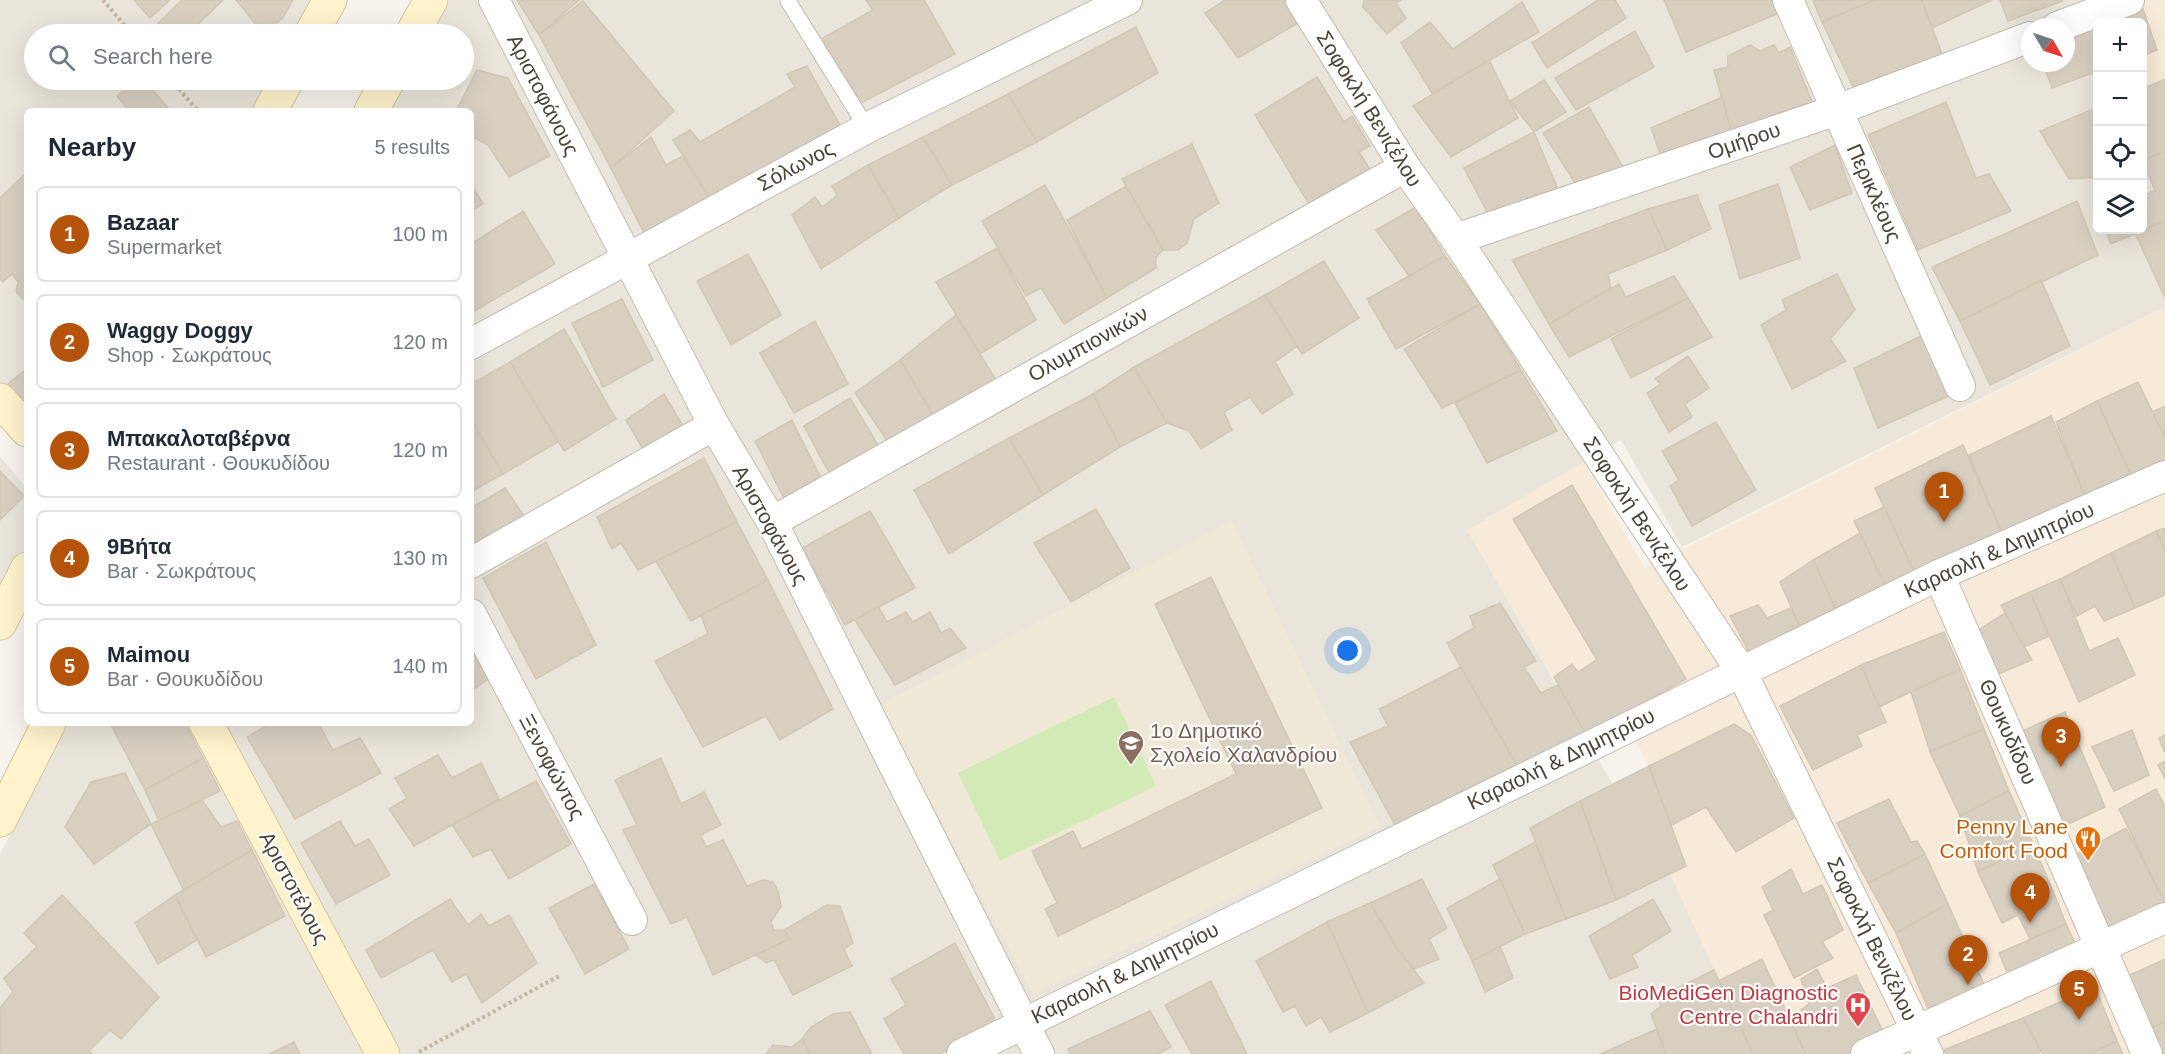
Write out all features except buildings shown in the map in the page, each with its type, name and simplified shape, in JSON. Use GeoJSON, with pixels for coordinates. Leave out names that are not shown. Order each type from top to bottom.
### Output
{"type":"FeatureCollection","features":[{"type":"Feature","properties":{"kind":"street"},"geometry":{"type":"LineString","coordinates":[[317,24],[330,0]]}},
{"type":"Feature","properties":{"kind":"street"},"geometry":{"type":"LineString","coordinates":[[418,24],[431,0]]}},
{"type":"Feature","properties":{"kind":"street","name":"Αριστοφάνους"},"geometry":{"type":"LineString","coordinates":[[494,0],[714,425],[772,522],[1038,1054]]}},
{"type":"Feature","properties":{"kind":"street","name":"Σόλωνος"},"geometry":{"type":"LineString","coordinates":[[474,342],[867,128],[1127,0]]}},
{"type":"Feature","properties":{"kind":"street","name":"Σοφοκλή Βενιζέλου"},"geometry":{"type":"LineString","coordinates":[[1301,0],[1405,167],[1456,239],[1741,671],[1922,1042]]}},
{"type":"Feature","properties":{"kind":"street","name":"Περικλέους"},"geometry":{"type":"LineString","coordinates":[[1788,0],[1960,386]]}},
{"type":"Feature","properties":{"kind":"street"},"geometry":{"type":"LineString","coordinates":[[2075,20],[2129,0]]}},
{"type":"Feature","properties":{"kind":"street","name":"Ομήρου"},"geometry":{"type":"LineString","coordinates":[[1456,239],[1837,110],[2021,40]]}},
{"type":"Feature","properties":{"kind":"street"},"geometry":{"type":"LineString","coordinates":[[272,108],[282,90]]}},
{"type":"Feature","properties":{"kind":"street"},"geometry":{"type":"LineString","coordinates":[[373,108],[383,90]]}},
{"type":"Feature","properties":{"kind":"street","name":"Ολυμπιονικών"},"geometry":{"type":"LineString","coordinates":[[772,522],[1405,167]]}},
{"type":"Feature","properties":{"kind":"street"},"geometry":{"type":"LineString","coordinates":[[0,400],[24,427]]}},
{"type":"Feature","properties":{"kind":"street"},"geometry":{"type":"LineString","coordinates":[[474,560],[714,425]]}},
{"type":"Feature","properties":{"kind":"street","name":"Καραολή & Δημητρίου"},"geometry":{"type":"LineString","coordinates":[[962,1054],[1939,575],[2165,476]]}},
{"type":"Feature","properties":{"kind":"street"},"geometry":{"type":"LineString","coordinates":[[0,623],[24,575]]}},
{"type":"Feature","properties":{"kind":"street","name":"Θουκυδίδου"},"geometry":{"type":"LineString","coordinates":[[1939,575],[2103,947],[2147,1054]]}},
{"type":"Feature","properties":{"kind":"street","name":"Ξενοφώντος"},"geometry":{"type":"LineString","coordinates":[[474,620],[632,920]]}},
{"type":"Feature","properties":{"kind":"street"},"geometry":{"type":"LineString","coordinates":[[0,820],[47,726]]}},
{"type":"Feature","properties":{"kind":"street","name":"Αριστοτέλους"},"geometry":{"type":"LineString","coordinates":[[208,726],[383,1054]]}},
{"type":"Feature","properties":{"kind":"street"},"geometry":{"type":"LineString","coordinates":[[1866,1054],[1922,1042],[2103,947],[2165,918]]}},
{"type":"Feature","properties":{"kind":"lane"},"geometry":{"type":"LineString","coordinates":[[788,1],[867,128]]}},
{"type":"Feature","properties":{"kind":"path"},"geometry":{"type":"LineString","coordinates":[[103,0],[123,24]]}},
{"type":"Feature","properties":{"kind":"path"},"geometry":{"type":"LineString","coordinates":[[180,90],[195,108]]}},
{"type":"Feature","properties":{"kind":"path"},"geometry":{"type":"LineString","coordinates":[[416,1054],[561,975]]}},
{"type":"Feature","properties":{"kind":"shaded area"},"geometry":{"type":"Polygon","coordinates":[[[0,0],[313,0],[300,24],[24,24],[24,90],[266,90],[257,108],[24,108],[24,414],[0,386],[0,0]]]}},
{"type":"Feature","properties":{"kind":"shaded area"},"geometry":{"type":"Polygon","coordinates":[[[450,0],[2141,0],[2143,18],[2093,18],[2093,234],[2147,234],[2147,67],[2165,269],[2165,307],[1682,547],[1621,440],[1468,530],[1612,783],[1649,766],[1753,1054],[0,1054],[0,855],[65,726],[474,726],[474,108],[391,108],[401,90],[474,90],[474,24],[437,24],[450,0]]]}},
{"type":"Feature","properties":{"kind":"shaded area"},"geometry":{"type":"Polygon","coordinates":[[[2141,0],[2165,0],[2165,269],[2147,67],[2147,18],[2143,18],[2141,0]]]}},
{"type":"Feature","properties":{"kind":"shaded area"},"geometry":{"type":"Polygon","coordinates":[[[2165,307],[2165,1054],[1753,1054],[1670,874],[1670,826],[1649,766],[1622,716],[1586,735],[1467,530],[1584,462],[1645,568],[2165,307]]]}},
{"type":"Feature","properties":{"kind":"shaded area"},"geometry":{"type":"Polygon","coordinates":[[[0,457],[24,485],[24,558],[0,608],[0,457]]]}},
{"type":"Feature","properties":{"kind":"shaded area","name":"1ο Δημοτικό Σχολείο Χαλανδρίου"},"geometry":{"type":"Polygon","coordinates":[[[1232,521],[1380,826],[1033,994],[879,705],[1232,521]]]}},
{"type":"Feature","properties":{"kind":"green space"},"geometry":{"type":"Polygon","coordinates":[[[1114,697],[1156,786],[1000,861],[958,773],[1114,697]]]}},
{"type":"Feature","properties":{"kind":"place","name":"Bazaar"},"geometry":{"type":"Point","coordinates":[1944,522]}},
{"type":"Feature","properties":{"kind":"place","name":"1ο Δημοτικό Σχολείο Χαλανδρίου"},"geometry":{"type":"Point","coordinates":[1131,766]}},
{"type":"Feature","properties":{"kind":"place","name":"Μπακαλοταβέρνα"},"geometry":{"type":"Point","coordinates":[2061,767]}},
{"type":"Feature","properties":{"kind":"place","name":"Penny Lane Comfort Food"},"geometry":{"type":"Point","coordinates":[2088,862]}},
{"type":"Feature","properties":{"kind":"place","name":"9Βήτα"},"geometry":{"type":"Point","coordinates":[2030,923]}},
{"type":"Feature","properties":{"kind":"place","name":"Waggy Doggy"},"geometry":{"type":"Point","coordinates":[1968,985]}},
{"type":"Feature","properties":{"kind":"place","name":"Maimou"},"geometry":{"type":"Point","coordinates":[2079,1020]}},
{"type":"Feature","properties":{"kind":"place","name":"BioMediGen Diagnostic Centre Chalandri"},"geometry":{"type":"Point","coordinates":[1858,1028]}}]}
